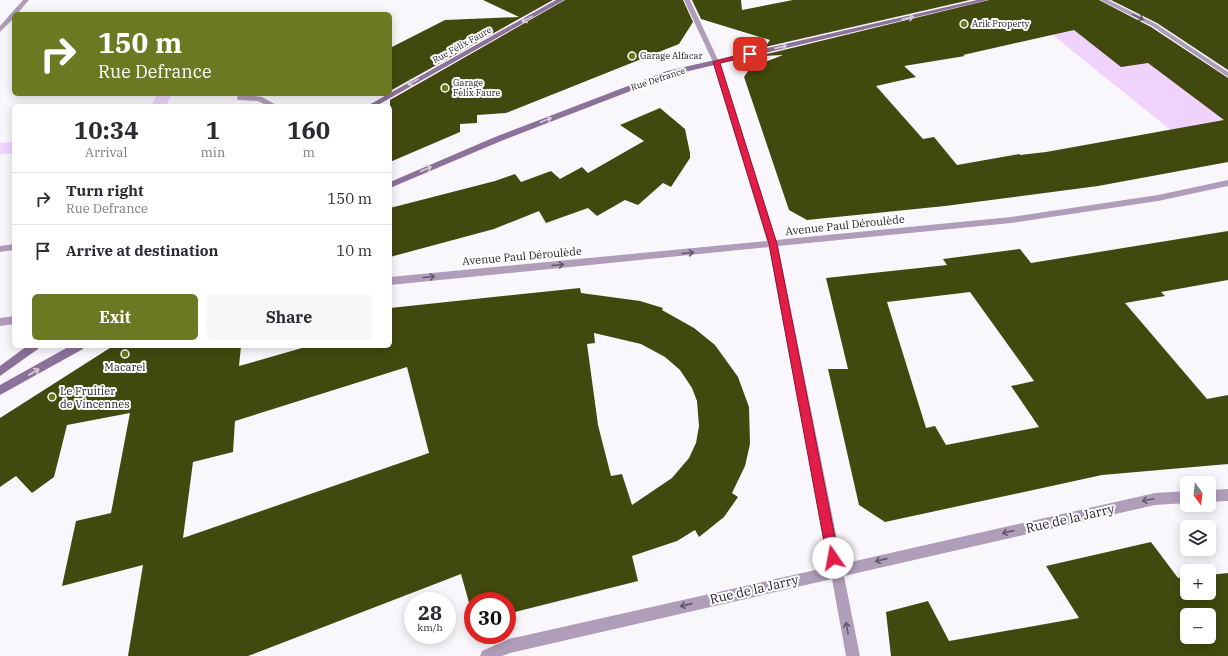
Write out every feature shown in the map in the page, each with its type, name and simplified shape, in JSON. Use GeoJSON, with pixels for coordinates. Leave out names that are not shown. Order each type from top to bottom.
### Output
{"type":"FeatureCollection","features":[{"type":"Feature","properties":{"kind":"main road","name":"Rue Félix Faure"},"geometry":{"type":"LineString","coordinates":[[392,94],[561,0]]}},
{"type":"Feature","properties":{"kind":"main road","name":"Rue Defrance"},"geometry":{"type":"LineString","coordinates":[[392,184],[456,156],[602,98],[670,73],[985,0]]}},
{"type":"Feature","properties":{"kind":"main road","name":"Rue Félix Faure"},"geometry":{"type":"LineString","coordinates":[[375,104],[389,96]]}},
{"type":"Feature","properties":{"kind":"main road"},"geometry":{"type":"LineString","coordinates":[[0,372],[31,348]]}},
{"type":"Feature","properties":{"kind":"main road"},"geometry":{"type":"LineString","coordinates":[[0,390],[75,348]]}},
{"type":"Feature","properties":{"kind":"street"},"geometry":{"type":"LineString","coordinates":[[16,12],[26,0]]}},
{"type":"Feature","properties":{"kind":"street"},"geometry":{"type":"LineString","coordinates":[[686,0],[716,62],[773,244],[853,656]]}},
{"type":"Feature","properties":{"kind":"street"},"geometry":{"type":"LineString","coordinates":[[1103,0],[1154,25],[1228,75]]}},
{"type":"Feature","properties":{"kind":"street"},"geometry":{"type":"LineString","coordinates":[[0,30],[12,16]]}},
{"type":"Feature","properties":{"kind":"street"},"geometry":{"type":"LineString","coordinates":[[242,96],[259,99],[270,104]]}},
{"type":"Feature","properties":{"kind":"street","name":"Avenue Paul Déroulède"},"geometry":{"type":"LineString","coordinates":[[392,281],[1011,220],[1158,198],[1228,183]]}},
{"type":"Feature","properties":{"kind":"street"},"geometry":{"type":"LineString","coordinates":[[0,249],[12,248]]}},
{"type":"Feature","properties":{"kind":"street"},"geometry":{"type":"LineString","coordinates":[[0,322],[12,320]]}},
{"type":"Feature","properties":{"kind":"street"},"geometry":{"type":"LineString","coordinates":[[1216,496],[1228,495]]}},
{"type":"Feature","properties":{"kind":"street","name":"Rue de la Jarry"},"geometry":{"type":"LineString","coordinates":[[487,656],[509,646],[836,570],[1155,499],[1180,497]]}},
{"type":"Feature","properties":{"kind":"shaded area"},"geometry":{"type":"Polygon","coordinates":[[[1013,3],[1148,63],[1228,122],[1228,162],[1214,165],[1013,3]]]}},
{"type":"Feature","properties":{"kind":"shaded area"},"geometry":{"type":"Polygon","coordinates":[[[156,96],[171,96],[167,104],[152,104],[156,96]]]}},
{"type":"Feature","properties":{"kind":"shaded area"},"geometry":{"type":"Polygon","coordinates":[[[12,142],[12,153],[0,154],[0,143],[12,142]]]}},
{"type":"Feature","properties":{"kind":"building"},"geometry":{"type":"Polygon","coordinates":[[[483,0],[553,0],[392,90],[392,47],[445,20],[519,17],[483,0]]]}},
{"type":"Feature","properties":{"kind":"building"},"geometry":{"type":"Polygon","coordinates":[[[565,0],[683,0],[693,22],[679,44],[506,113],[477,115],[477,123],[460,124],[460,132],[392,161],[392,104],[390,104],[390,100],[565,0]]]}},
{"type":"Feature","properties":{"kind":"building"},"geometry":{"type":"Polygon","coordinates":[[[692,0],[741,0],[742,10],[793,0],[970,0],[765,47],[770,40],[701,19],[692,0]]]}},
{"type":"Feature","properties":{"kind":"building"},"geometry":{"type":"Polygon","coordinates":[[[989,0],[1099,0],[1151,27],[1228,78],[1228,162],[1098,186],[945,206],[807,220],[789,210],[744,77],[750,68],[783,55],[759,56],[989,0]],[[1074,30],[963,55],[965,56],[904,66],[916,77],[876,86],[923,139],[934,137],[957,165],[1019,154],[1046,152],[1224,120],[1148,63],[1121,67],[1074,30]]]}},
{"type":"Feature","properties":{"kind":"building"},"geometry":{"type":"Polygon","coordinates":[[[1111,0],[1228,0],[1228,70],[1157,23],[1111,0]]]}},
{"type":"Feature","properties":{"kind":"building"},"geometry":{"type":"Polygon","coordinates":[[[660,108],[685,129],[690,158],[671,187],[663,183],[638,205],[625,200],[597,216],[588,208],[546,223],[539,211],[494,229],[392,256],[392,207],[495,181],[515,174],[521,182],[551,171],[560,179],[582,167],[588,173],[644,141],[620,125],[660,108]]]}},
{"type":"Feature","properties":{"kind":"building"},"geometry":{"type":"Polygon","coordinates":[[[1228,231],[1228,280],[1161,292],[1165,296],[1125,303],[1207,399],[1228,395],[1228,464],[1102,475],[885,522],[859,505],[828,369],[848,369],[826,278],[947,265],[943,259],[1020,249],[1031,263],[1228,231]],[[970,292],[887,302],[926,428],[935,426],[946,445],[1039,427],[1011,386],[1034,381],[970,292]]]}},
{"type":"Feature","properties":{"kind":"building"},"geometry":{"type":"Polygon","coordinates":[[[580,288],[581,293],[640,301],[663,308],[662,310],[694,328],[715,345],[738,377],[749,407],[750,444],[745,466],[732,493],[738,497],[724,517],[699,537],[695,530],[677,541],[632,556],[638,581],[516,612],[516,592],[466,592],[461,574],[414,592],[404,592],[404,596],[248,656],[128,656],[143,565],[62,586],[76,521],[111,513],[130,413],[67,425],[54,477],[32,493],[16,476],[0,487],[0,418],[110,348],[241,348],[239,366],[302,348],[392,348],[392,308],[580,288]],[[594,333],[595,343],[587,344],[598,425],[611,476],[622,474],[632,505],[672,478],[689,458],[696,443],[699,426],[697,401],[692,388],[680,370],[665,357],[641,344],[594,333]],[[407,367],[235,421],[233,452],[193,462],[183,538],[429,453],[407,367]]]}},
{"type":"Feature","properties":{"kind":"building"},"geometry":{"type":"Polygon","coordinates":[[[1151,542],[1178,578],[1180,578],[1180,600],[1216,600],[1216,574],[1228,573],[1228,656],[891,656],[886,612],[928,601],[949,641],[1079,618],[1046,566],[1151,542]]]}},
{"type":"Feature","properties":{"kind":"place","name":"Arik Property"},"geometry":{"type":"Point","coordinates":[964,24]}},
{"type":"Feature","properties":{"kind":"place","name":"Garage Alfacar"},"geometry":{"type":"Point","coordinates":[632,56]}},
{"type":"Feature","properties":{"kind":"place","name":"Garage Felix Faure"},"geometry":{"type":"Point","coordinates":[445,88]}},
{"type":"Feature","properties":{"kind":"place","name":"Macarel"},"geometry":{"type":"Point","coordinates":[125,354]}},
{"type":"Feature","properties":{"kind":"place","name":"Le Fruitier de Vincennes"},"geometry":{"type":"Point","coordinates":[52,397]}},
{"type":"Feature","properties":{"kind":"route"},"geometry":{"type":"LineString","coordinates":[[750,54],[716,62],[773,244],[833,558]]}}]}
